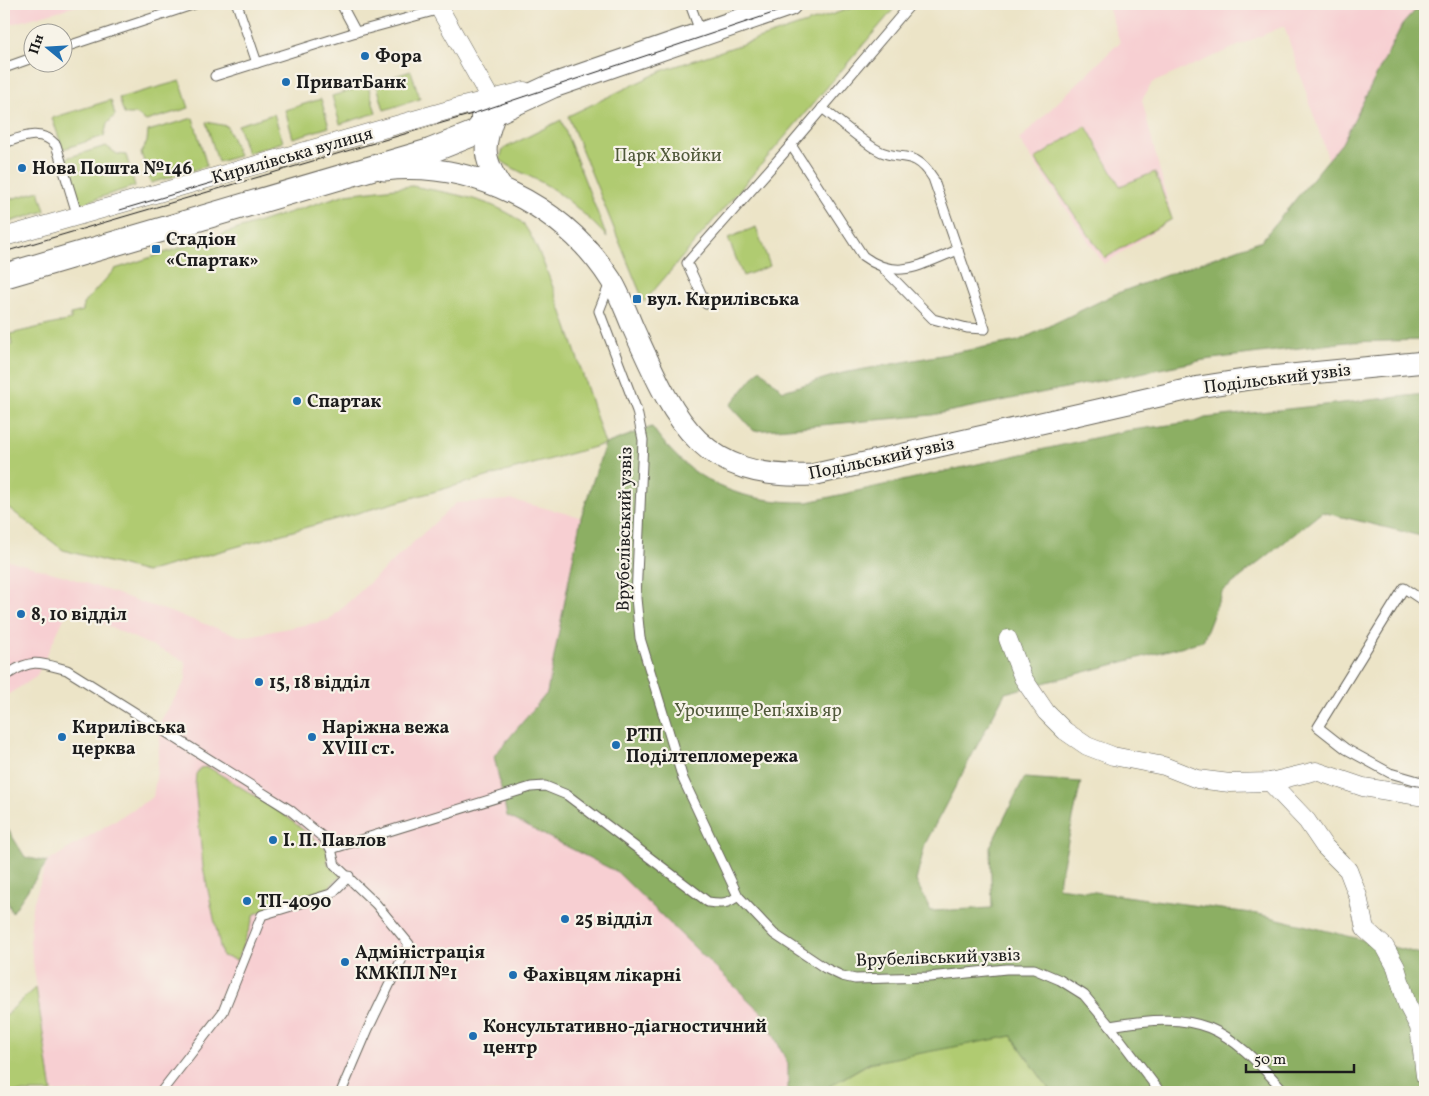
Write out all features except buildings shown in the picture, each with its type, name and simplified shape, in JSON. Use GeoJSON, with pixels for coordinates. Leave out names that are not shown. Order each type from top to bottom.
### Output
{"type":"FeatureCollection","features":[{"type":"Feature","properties":{"kind":"main road","name":"Кирилівська вулиця"},"geometry":{"type":"LineString","coordinates":[[4,276],[430,151],[438,139],[462,130],[494,104],[552,86],[789,4]]}},
{"type":"Feature","properties":{"kind":"street"},"geometry":{"type":"LineString","coordinates":[[439,6],[494,104],[486,140],[485,156],[501,187]]}},
{"type":"Feature","properties":{"kind":"street","name":"Кирилівська вулиця"},"geometry":{"type":"LineString","coordinates":[[4,237],[494,104]]}},
{"type":"Feature","properties":{"kind":"street","name":"Подільський узвіз"},"geometry":{"type":"LineString","coordinates":[[353,174],[404,168],[443,170],[501,187],[559,222],[588,250],[611,281],[661,390],[676,417],[695,438],[722,459],[752,471],[783,476],[812,475],[1199,387],[1250,379],[1425,362]]}},
{"type":"Feature","properties":{"kind":"street"},"geometry":{"type":"LineString","coordinates":[[1008,639],[1023,678],[1046,712],[1065,731],[1086,746],[1113,756],[1164,766],[1197,779],[1230,782],[1270,782],[1316,771],[1363,787],[1425,797]]}},
{"type":"Feature","properties":{"kind":"street"},"geometry":{"type":"LineString","coordinates":[[1270,782],[1307,821],[1324,846],[1348,870],[1358,896],[1365,929],[1385,947],[1396,967],[1407,1004],[1419,1027],[1425,1076]]}},
{"type":"Feature","properties":{"kind":"lane"},"geometry":{"type":"LineString","coordinates":[[72,45],[195,4]]}},
{"type":"Feature","properties":{"kind":"lane"},"geometry":{"type":"LineString","coordinates":[[237,4],[257,63]]}},
{"type":"Feature","properties":{"kind":"lane"},"geometry":{"type":"LineString","coordinates":[[341,4],[356,32]]}},
{"type":"Feature","properties":{"kind":"lane"},"geometry":{"type":"LineString","coordinates":[[690,4],[701,34]]}},
{"type":"Feature","properties":{"kind":"lane"},"geometry":{"type":"LineString","coordinates":[[706,304],[686,263],[792,144],[911,4]]}},
{"type":"Feature","properties":{"kind":"lane"},"geometry":{"type":"LineString","coordinates":[[215,76],[439,6]]}},
{"type":"Feature","properties":{"kind":"lane"},"geometry":{"type":"LineString","coordinates":[[4,68],[22,62]]}},
{"type":"Feature","properties":{"kind":"lane"},"geometry":{"type":"LineString","coordinates":[[792,144],[863,256],[882,268],[933,320],[967,328],[985,329],[933,178],[925,165],[918,160],[875,149],[822,108]]}},
{"type":"Feature","properties":{"kind":"lane"},"geometry":{"type":"LineString","coordinates":[[4,143],[29,134],[51,139],[56,145],[78,217]]}},
{"type":"Feature","properties":{"kind":"lane"},"geometry":{"type":"LineString","coordinates":[[882,268],[903,270],[958,250]]}},
{"type":"Feature","properties":{"kind":"lane","name":"Врубелівський узвіз"},"geometry":{"type":"LineString","coordinates":[[611,281],[599,311],[637,411],[643,440],[636,598],[640,638],[683,779],[738,896],[774,934],[825,968],[842,976],[855,979],[929,977],[1006,969],[1034,969],[1060,980],[1084,995],[1160,1092]]}},
{"type":"Feature","properties":{"kind":"lane"},"geometry":{"type":"LineString","coordinates":[[1425,602],[1404,588],[1318,727],[1346,749],[1390,773],[1425,783]]}},
{"type":"Feature","properties":{"kind":"lane"},"geometry":{"type":"LineString","coordinates":[[4,672],[10,673],[25,663],[36,663],[67,670],[290,810],[325,839],[331,849],[335,865],[349,876],[376,904],[409,944],[341,1092]]}},
{"type":"Feature","properties":{"kind":"lane"},"geometry":{"type":"LineString","coordinates":[[331,849],[531,787],[545,786],[566,795],[708,902],[720,904],[730,902],[738,896]]}},
{"type":"Feature","properties":{"kind":"lane"},"geometry":{"type":"LineString","coordinates":[[161,1092],[223,1012],[262,915],[331,894],[349,876]]}},
{"type":"Feature","properties":{"kind":"lane"},"geometry":{"type":"LineString","coordinates":[[1110,1026],[1148,1019],[1173,1019],[1210,1026],[1229,1037],[1260,1065],[1285,1092]]}},
{"type":"Feature","properties":{"kind":"shaded area"},"geometry":{"type":"Polygon","coordinates":[[[4,4],[83,4],[4,26],[4,4]]]}},
{"type":"Feature","properties":{"kind":"shaded area"},"geometry":{"type":"Polygon","coordinates":[[[1107,4],[1425,4],[1425,30],[1329,161],[1284,26],[1152,83],[1142,100],[1172,219],[1104,264],[1019,140],[1120,42],[1107,4]]]}},
{"type":"Feature","properties":{"kind":"shaded area"},"geometry":{"type":"Polygon","coordinates":[[[512,500],[581,517],[547,693],[494,756],[507,816],[617,872],[764,1015],[788,1064],[788,1092],[52,1092],[30,941],[32,907],[47,862],[153,797],[161,720],[186,680],[185,661],[69,608],[36,677],[4,697],[4,559],[65,576],[243,637],[329,620],[456,503],[512,500]]]}},
{"type":"Feature","properties":{"kind":"green space","name":"Парк Хвойки"},"geometry":{"type":"Polygon","coordinates":[[[864,4],[898,4],[644,302],[568,116],[664,70],[864,4]]]}},
{"type":"Feature","properties":{"kind":"green space"},"geometry":{"type":"Polygon","coordinates":[[[1421,4],[1425,4],[1425,340],[1347,342],[1204,360],[932,415],[754,431],[730,405],[760,369],[783,391],[843,373],[1018,341],[1115,294],[1262,240],[1342,143],[1402,25],[1421,4]]]}},
{"type":"Feature","properties":{"kind":"green space"},"geometry":{"type":"Polygon","coordinates":[[[411,71],[420,99],[384,110],[376,82],[411,71]]]}},
{"type":"Feature","properties":{"kind":"green space"},"geometry":{"type":"Polygon","coordinates":[[[180,81],[189,108],[146,121],[136,114],[124,114],[119,98],[180,81]]]}},
{"type":"Feature","properties":{"kind":"green space"},"geometry":{"type":"Polygon","coordinates":[[[368,85],[376,113],[340,124],[332,96],[368,85]]]}},
{"type":"Feature","properties":{"kind":"green space"},"geometry":{"type":"Polygon","coordinates":[[[321,99],[329,127],[293,138],[285,110],[321,99]]]}},
{"type":"Feature","properties":{"kind":"green space"},"geometry":{"type":"Polygon","coordinates":[[[111,100],[115,115],[107,124],[104,136],[63,149],[52,118],[111,100]]]}},
{"type":"Feature","properties":{"kind":"green space"},"geometry":{"type":"Polygon","coordinates":[[[274,114],[283,142],[247,153],[238,125],[274,114]]]}},
{"type":"Feature","properties":{"kind":"green space"},"geometry":{"type":"Polygon","coordinates":[[[193,118],[207,166],[151,183],[141,153],[147,142],[148,131],[193,118]]]}},
{"type":"Feature","properties":{"kind":"green space","name":"Парк Хвойки"},"geometry":{"type":"Polygon","coordinates":[[[561,120],[607,237],[559,193],[509,166],[500,159],[503,149],[561,120]]]}},
{"type":"Feature","properties":{"kind":"green space"},"geometry":{"type":"Polygon","coordinates":[[[206,122],[227,126],[239,156],[218,162],[206,122]]]}},
{"type":"Feature","properties":{"kind":"green space"},"geometry":{"type":"Polygon","coordinates":[[[1086,126],[1120,186],[1155,172],[1172,219],[1105,258],[1035,159],[1086,126]]]}},
{"type":"Feature","properties":{"kind":"green space"},"geometry":{"type":"Polygon","coordinates":[[[106,146],[117,154],[126,155],[135,186],[80,204],[66,158],[106,146]]]}},
{"type":"Feature","properties":{"kind":"green space","name":"Спартак"},"geometry":{"type":"Polygon","coordinates":[[[412,186],[454,194],[495,207],[520,221],[530,234],[554,289],[605,444],[146,572],[63,550],[5,505],[4,346],[12,345],[10,334],[71,320],[71,314],[83,311],[83,304],[115,269],[346,194],[412,186]]]}},
{"type":"Feature","properties":{"kind":"green space"},"geometry":{"type":"Polygon","coordinates":[[[39,191],[45,211],[6,223],[4,201],[39,191]]]}},
{"type":"Feature","properties":{"kind":"green space"},"geometry":{"type":"Polygon","coordinates":[[[756,227],[770,266],[743,276],[728,238],[756,227]]]}},
{"type":"Feature","properties":{"kind":"green space","name":"Урочище Реп'яхів яр"},"geometry":{"type":"Polygon","coordinates":[[[1425,394],[1425,537],[1322,512],[1222,592],[1203,641],[1005,693],[925,844],[916,881],[931,911],[992,908],[990,847],[1024,778],[1081,782],[1058,887],[1258,914],[1425,955],[1425,1092],[1051,1092],[1012,1036],[869,1063],[819,1092],[788,1092],[788,1064],[764,1015],[617,872],[507,816],[494,756],[547,693],[581,517],[605,444],[652,427],[683,462],[701,476],[719,486],[760,499],[808,502],[1125,431],[1198,421],[1205,418],[1425,394]]]}},
{"type":"Feature","properties":{"kind":"green space"},"geometry":{"type":"Polygon","coordinates":[[[208,767],[281,812],[327,849],[328,864],[341,876],[328,888],[255,914],[237,960],[222,956],[203,867],[195,786],[196,774],[200,768],[208,767]]]}},
{"type":"Feature","properties":{"kind":"green space"},"geometry":{"type":"Polygon","coordinates":[[[4,823],[25,857],[47,862],[12,913],[4,892],[4,823]]]}},
{"type":"Feature","properties":{"kind":"green space"},"geometry":{"type":"Polygon","coordinates":[[[36,987],[52,1092],[4,1092],[4,1017],[36,987]]]}},
{"type":"Feature","properties":{"kind":"green space"},"geometry":{"type":"Polygon","coordinates":[[[1012,1036],[1051,1092],[819,1092],[882,1056],[1012,1036]]]}},
{"type":"Feature","properties":{"kind":"tram line"},"geometry":{"type":"LineString","coordinates":[[4,252],[469,115],[800,4]]}},
{"type":"Feature","properties":{"kind":"tram line"},"geometry":{"type":"LineString","coordinates":[[120,210],[238,175]]}},
{"type":"Feature","properties":{"kind":"place","name":"Фора"},"geometry":{"type":"Point","coordinates":[365,56]}},
{"type":"Feature","properties":{"kind":"place","name":"ПриватБанк"},"geometry":{"type":"Point","coordinates":[286,82]}},
{"type":"Feature","properties":{"kind":"place","name":"Нова Пошта №146"},"geometry":{"type":"Point","coordinates":[22,168]}},
{"type":"Feature","properties":{"kind":"place","name":"Стадіон «Спартак»"},"geometry":{"type":"Point","coordinates":[156,249]}},
{"type":"Feature","properties":{"kind":"place","name":"вул. Кирилівська"},"geometry":{"type":"Point","coordinates":[637,299]}},
{"type":"Feature","properties":{"kind":"place","name":"Спартак"},"geometry":{"type":"Point","coordinates":[297,401]}},
{"type":"Feature","properties":{"kind":"place","name":"8, 10 відділ"},"geometry":{"type":"Point","coordinates":[21,614]}},
{"type":"Feature","properties":{"kind":"place","name":"15, 18 відділ"},"geometry":{"type":"Point","coordinates":[259,682]}},
{"type":"Feature","properties":{"kind":"place","name":"Кирилівська церква"},"geometry":{"type":"Point","coordinates":[62,737]}},
{"type":"Feature","properties":{"kind":"place","name":"Наріжна вежа XVIII ст."},"geometry":{"type":"Point","coordinates":[312,737]}},
{"type":"Feature","properties":{"kind":"place","name":"РТП Поділтепломережа"},"geometry":{"type":"Point","coordinates":[616,745]}},
{"type":"Feature","properties":{"kind":"place","name":"І. П. Павлов"},"geometry":{"type":"Point","coordinates":[273,840]}},
{"type":"Feature","properties":{"kind":"place","name":"ТП-4090"},"geometry":{"type":"Point","coordinates":[247,901]}},
{"type":"Feature","properties":{"kind":"place","name":"25 відділ"},"geometry":{"type":"Point","coordinates":[565,919]}},
{"type":"Feature","properties":{"kind":"place","name":"Адміністрація КМКПЛ №1"},"geometry":{"type":"Point","coordinates":[345,962]}},
{"type":"Feature","properties":{"kind":"place","name":"Фахівцям лікарні"},"geometry":{"type":"Point","coordinates":[513,975]}},
{"type":"Feature","properties":{"kind":"place","name":"Консультативно-діагностичний центр"},"geometry":{"type":"Point","coordinates":[473,1036]}}]}
